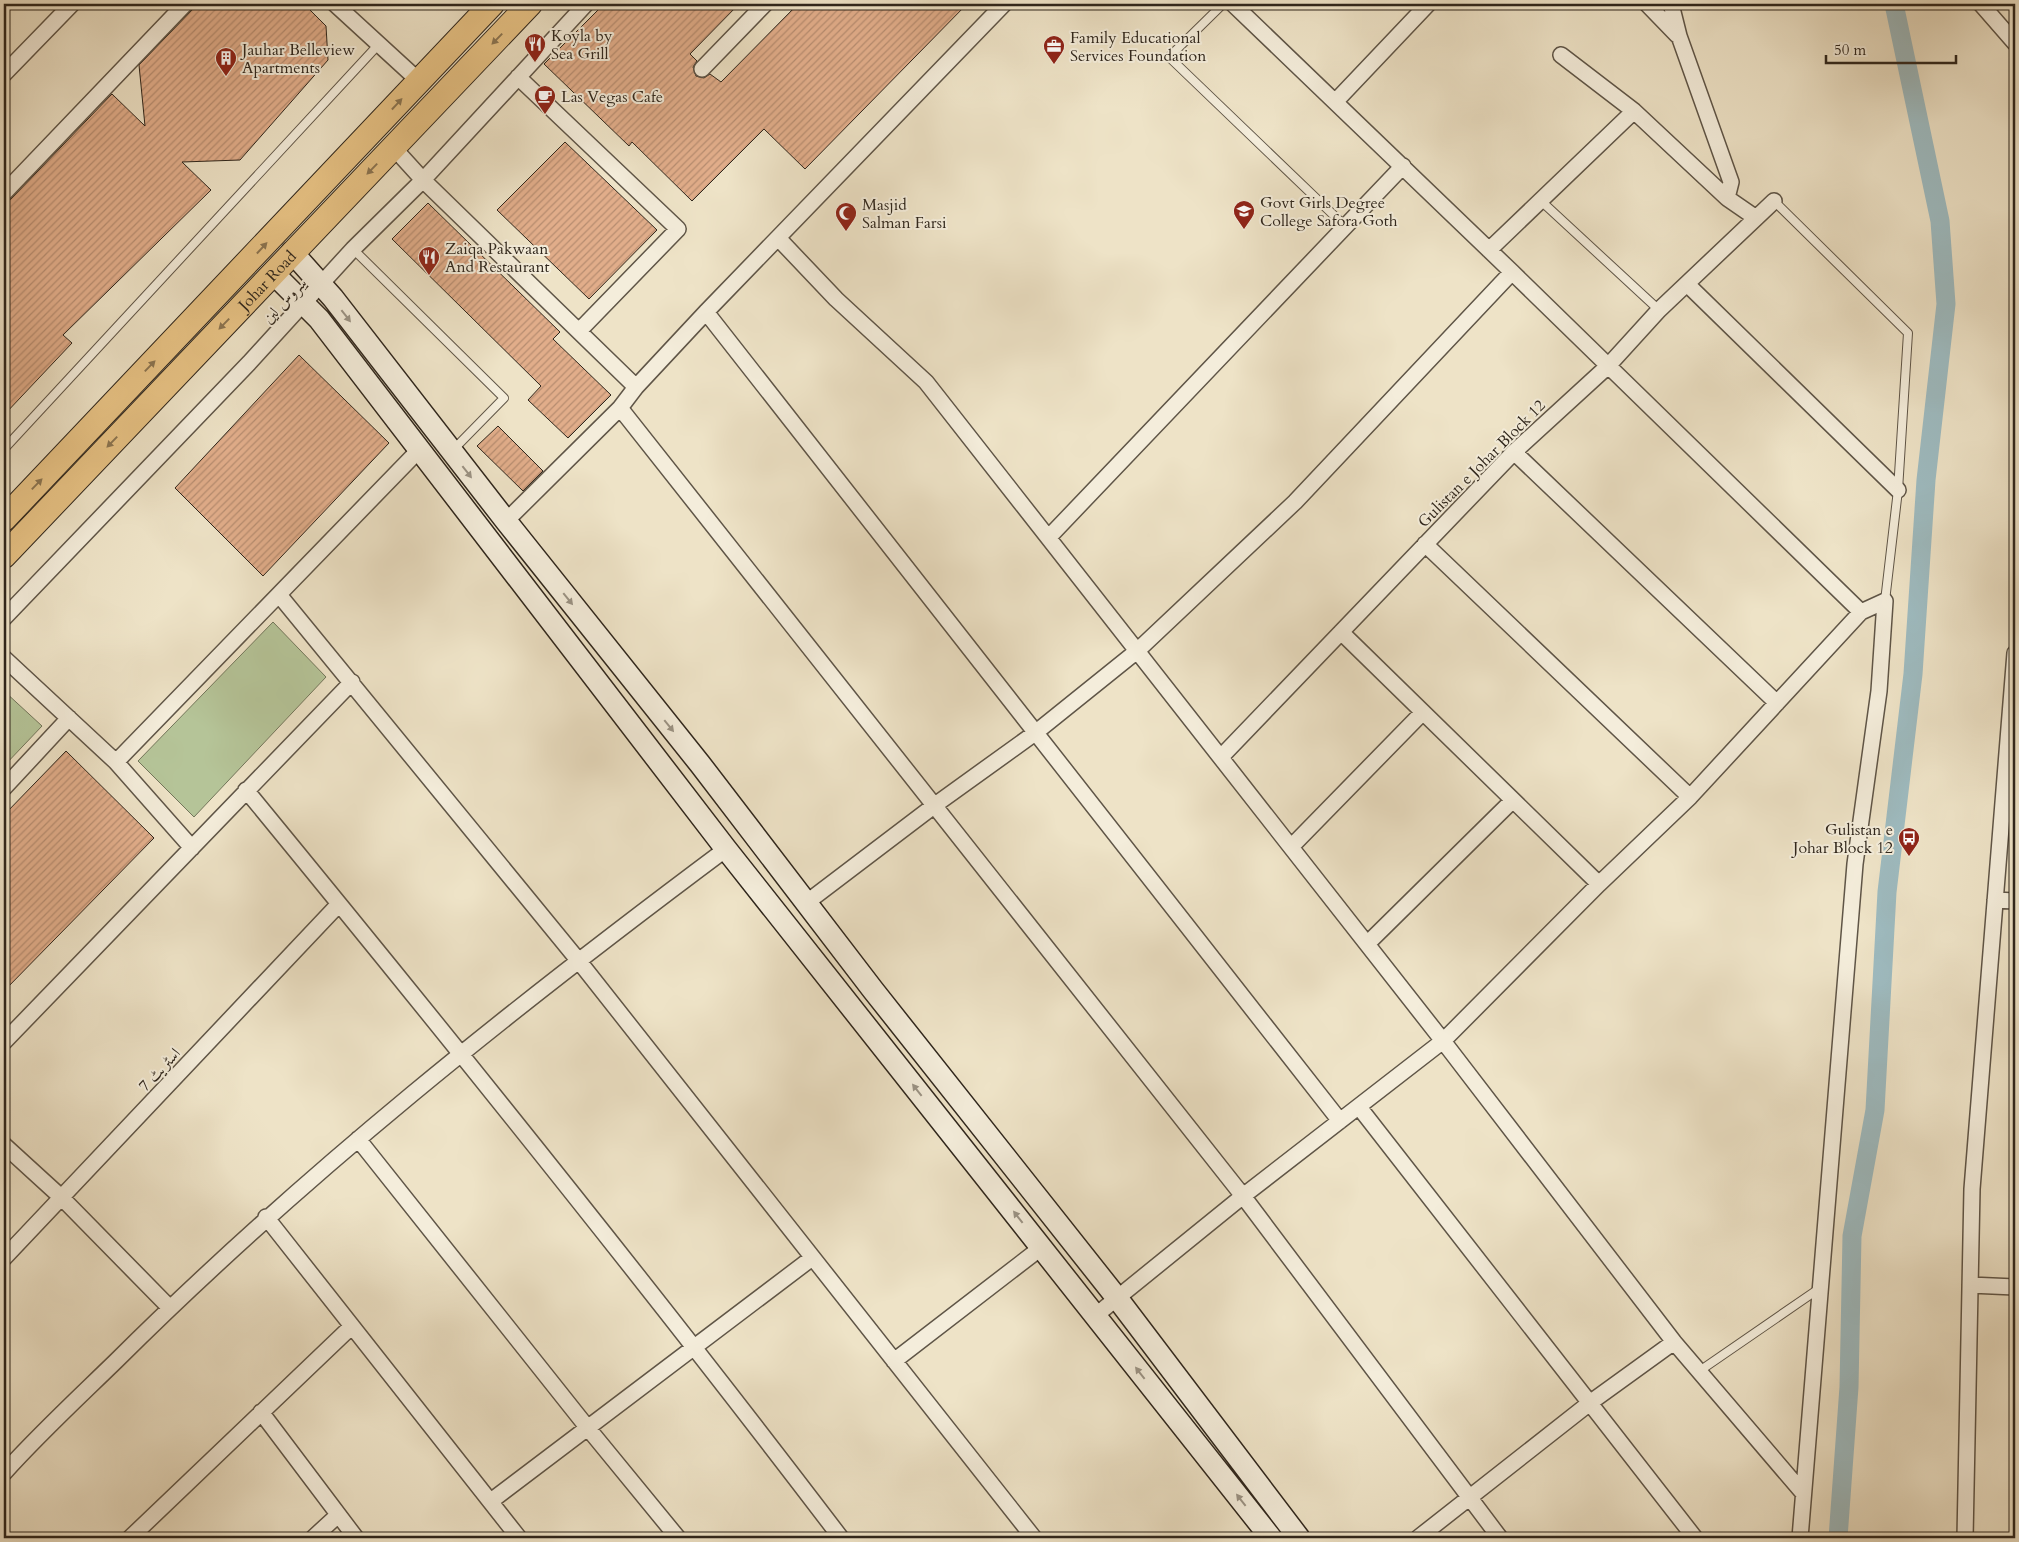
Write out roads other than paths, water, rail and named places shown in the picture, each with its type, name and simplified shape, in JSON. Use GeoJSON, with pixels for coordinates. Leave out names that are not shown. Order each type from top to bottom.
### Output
{"type":"FeatureCollection","features":[{"type":"Feature","properties":{"kind":"main road","name":"Johar Road"},"geometry":{"type":"LineString","coordinates":[[4,519],[492,4]]}},
{"type":"Feature","properties":{"kind":"main road","name":"Johar Road"},"geometry":{"type":"LineString","coordinates":[[4,556],[530,4]]}},
{"type":"Feature","properties":{"kind":"street"},"geometry":{"type":"LineString","coordinates":[[4,74],[72,4]]}},
{"type":"Feature","properties":{"kind":"street"},"geometry":{"type":"LineString","coordinates":[[4,192],[185,4]]}},
{"type":"Feature","properties":{"kind":"street"},"geometry":{"type":"LineString","coordinates":[[335,4],[419,81]]}},
{"type":"Feature","properties":{"kind":"street","name":"سروس لین"},"geometry":{"type":"LineString","coordinates":[[4,618],[322,285],[353,249],[423,180],[586,4]]}},
{"type":"Feature","properties":{"kind":"street"},"geometry":{"type":"LineString","coordinates":[[702,70],[765,4]]}},
{"type":"Feature","properties":{"kind":"street"},"geometry":{"type":"LineString","coordinates":[[506,521],[620,408],[636,387],[706,312],[1004,4]]}},
{"type":"Feature","properties":{"kind":"street"},"geometry":{"type":"LineString","coordinates":[[1233,4],[1403,166],[1861,612]]}},
{"type":"Feature","properties":{"kind":"street"},"geometry":{"type":"LineString","coordinates":[[1335,102],[1428,4]]}},
{"type":"Feature","properties":{"kind":"street"},"geometry":{"type":"LineString","coordinates":[[1647,4],[1679,36]]}},
{"type":"Feature","properties":{"kind":"street"},"geometry":{"type":"LineString","coordinates":[[1671,4],[1679,36],[1731,182],[1727,198]]}},
{"type":"Feature","properties":{"kind":"street"},"geometry":{"type":"LineString","coordinates":[[1981,4],[2015,44]]}},
{"type":"Feature","properties":{"kind":"street"},"geometry":{"type":"LineString","coordinates":[[1561,55],[1634,111],[1727,198],[1756,218]]}},
{"type":"Feature","properties":{"kind":"street"},"geometry":{"type":"LineString","coordinates":[[518,77],[678,229],[579,330]]}},
{"type":"Feature","properties":{"kind":"street"},"geometry":{"type":"LineString","coordinates":[[1489,250],[1634,111]]}},
{"type":"Feature","properties":{"kind":"street"},"geometry":{"type":"LineString","coordinates":[[393,147],[423,180],[636,387]]}},
{"type":"Feature","properties":{"kind":"street"},"geometry":{"type":"LineString","coordinates":[[1049,537],[1403,166]]}},
{"type":"Feature","properties":{"kind":"street","name":"Gulistan e Johar Block 12"},"geometry":{"type":"LineString","coordinates":[[1221,757],[1514,452],[1608,366],[1659,310],[1688,285],[1774,201]]}},
{"type":"Feature","properties":{"kind":"street"},"geometry":{"type":"LineString","coordinates":[[778,238],[836,299],[926,382],[1443,1041],[1674,1342],[1803,1493]]}},
{"type":"Feature","properties":{"kind":"street"},"geometry":{"type":"LineString","coordinates":[[292,252],[322,285],[506,521],[700,764],[865,979],[1117,1298],[1299,1538]]}},
{"type":"Feature","properties":{"kind":"street"},"geometry":{"type":"LineString","coordinates":[[806,903],[935,805],[1035,733],[1137,650],[1295,502],[1512,272]]}},
{"type":"Feature","properties":{"kind":"street"},"geometry":{"type":"LineString","coordinates":[[273,273],[325,326],[726,849],[1271,1538]]}},
{"type":"Feature","properties":{"kind":"street"},"geometry":{"type":"LineString","coordinates":[[1688,285],[1898,490]]}},
{"type":"Feature","properties":{"kind":"street"},"geometry":{"type":"LineString","coordinates":[[706,312],[1340,1121]]}},
{"type":"Feature","properties":{"kind":"street"},"geometry":{"type":"LineString","coordinates":[[620,408],[1242,1196],[1500,1538]]}},
{"type":"Feature","properties":{"kind":"street"},"geometry":{"type":"LineString","coordinates":[[116,762],[280,596],[420,450]]}},
{"type":"Feature","properties":{"kind":"street"},"geometry":{"type":"LineString","coordinates":[[1514,452],[1777,703]]}},
{"type":"Feature","properties":{"kind":"street"},"geometry":{"type":"LineString","coordinates":[[1425,544],[1690,797]]}},
{"type":"Feature","properties":{"kind":"street"},"geometry":{"type":"LineString","coordinates":[[280,596],[578,960],[1034,1538]]}},
{"type":"Feature","properties":{"kind":"street"},"geometry":{"type":"LineString","coordinates":[[1095,1316],[1242,1196],[1443,1041],[1599,884],[1690,797],[1861,612],[1885,600]]}},
{"type":"Feature","properties":{"kind":"street"},"geometry":{"type":"LineString","coordinates":[[1800,1538],[1855,864],[1879,691],[1885,600]]}},
{"type":"Feature","properties":{"kind":"street"},"geometry":{"type":"LineString","coordinates":[[1341,632],[1599,884]]}},
{"type":"Feature","properties":{"kind":"street"},"geometry":{"type":"LineString","coordinates":[[1965,1538],[1972,1189],[2015,653]]}},
{"type":"Feature","properties":{"kind":"street"},"geometry":{"type":"LineString","coordinates":[[4,658],[116,762],[192,848]]}},
{"type":"Feature","properties":{"kind":"street"},"geometry":{"type":"LineString","coordinates":[[4,1042],[352,682]]}},
{"type":"Feature","properties":{"kind":"street"},"geometry":{"type":"LineString","coordinates":[[1291,847],[1423,712]]}},
{"type":"Feature","properties":{"kind":"street"},"geometry":{"type":"LineString","coordinates":[[4,788],[68,718]]}},
{"type":"Feature","properties":{"kind":"street"},"geometry":{"type":"LineString","coordinates":[[246,790],[462,1053],[695,1346],[841,1538]]}},
{"type":"Feature","properties":{"kind":"street"},"geometry":{"type":"LineString","coordinates":[[1367,944],[1513,800]]}},
{"type":"Feature","properties":{"kind":"street"},"geometry":{"type":"LineString","coordinates":[[4,1473],[170,1308],[266,1218],[462,1053],[578,960],[726,849]]}},
{"type":"Feature","properties":{"kind":"street"},"geometry":{"type":"LineString","coordinates":[[1995,900],[2015,901]]}},
{"type":"Feature","properties":{"kind":"street","name":"اسٹریٹ 7"},"geometry":{"type":"LineString","coordinates":[[4,1258],[339,904]]}},
{"type":"Feature","properties":{"kind":"street"},"geometry":{"type":"LineString","coordinates":[[843,996],[865,979]]}},
{"type":"Feature","properties":{"kind":"street"},"geometry":{"type":"LineString","coordinates":[[1359,1107],[1591,1402],[1695,1538]]}},
{"type":"Feature","properties":{"kind":"street"},"geometry":{"type":"LineString","coordinates":[[358,1139],[587,1427],[678,1538]]}},
{"type":"Feature","properties":{"kind":"street"},"geometry":{"type":"LineString","coordinates":[[4,1145],[61,1197],[170,1308]]}},
{"type":"Feature","properties":{"kind":"street"},"geometry":{"type":"LineString","coordinates":[[266,1218],[519,1538]]}},
{"type":"Feature","properties":{"kind":"street"},"geometry":{"type":"LineString","coordinates":[[894,1361],[1042,1247]]}},
{"type":"Feature","properties":{"kind":"street"},"geometry":{"type":"LineString","coordinates":[[491,1501],[812,1258]]}},
{"type":"Feature","properties":{"kind":"street"},"geometry":{"type":"LineString","coordinates":[[1970,1285],[2015,1288]]}},
{"type":"Feature","properties":{"kind":"street"},"geometry":{"type":"LineString","coordinates":[[130,1538],[352,1326]]}},
{"type":"Feature","properties":{"kind":"street"},"geometry":{"type":"LineString","coordinates":[[1418,1538],[1591,1402],[1674,1342]]}},
{"type":"Feature","properties":{"kind":"street"},"geometry":{"type":"LineString","coordinates":[[261,1412],[356,1538]]}},
{"type":"Feature","properties":{"kind":"street"},"geometry":{"type":"LineString","coordinates":[[313,1538],[338,1515]]}},
{"type":"Feature","properties":{"kind":"lane"},"geometry":{"type":"LineString","coordinates":[[1223,4],[1169,57],[1345,226]]}},
{"type":"Feature","properties":{"kind":"lane"},"geometry":{"type":"LineString","coordinates":[[4,449],[379,44]]}},
{"type":"Feature","properties":{"kind":"lane"},"geometry":{"type":"LineString","coordinates":[[1540,200],[1659,310]]}},
{"type":"Feature","properties":{"kind":"lane"},"geometry":{"type":"LineString","coordinates":[[1774,201],[1908,332],[1898,490],[1885,600]]}},
{"type":"Feature","properties":{"kind":"lane"},"geometry":{"type":"LineString","coordinates":[[353,249],[504,398],[452,451]]}},
{"type":"Feature","properties":{"kind":"lane"},"geometry":{"type":"LineString","coordinates":[[1698,1372],[1821,1286]]}},
{"type":"Feature","properties":{"kind":"waterway"},"geometry":{"type":"LineString","coordinates":[[1838,1538],[1849,1387],[1852,1236],[1875,1110],[1887,892],[1913,674],[1926,480],[1946,304],[1940,221],[1894,4]]}},
{"type":"Feature","properties":{"kind":"place","name":"Koyla by Sea Grill"},"geometry":{"type":"Point","coordinates":[535,63]}},
{"type":"Feature","properties":{"kind":"place","name":"Family Educational Services Foundation"},"geometry":{"type":"Point","coordinates":[1054,65]}},
{"type":"Feature","properties":{"kind":"place","name":"Jauhar Belleview Apartments"},"geometry":{"type":"Point","coordinates":[226,77]}},
{"type":"Feature","properties":{"kind":"place","name":"Las Vegas Cafe"},"geometry":{"type":"Point","coordinates":[545,115]}},
{"type":"Feature","properties":{"kind":"place","name":"Govt Girls Degree College Safora Goth"},"geometry":{"type":"Point","coordinates":[1244,230]}},
{"type":"Feature","properties":{"kind":"place","name":"Masjid Salman Farsi"},"geometry":{"type":"Point","coordinates":[846,232]}},
{"type":"Feature","properties":{"kind":"place","name":"Zaiqa Pakwaan And Restaurant"},"geometry":{"type":"Point","coordinates":[429,276]}},
{"type":"Feature","properties":{"kind":"place","name":"Gulistan e Johar Block 12"},"geometry":{"type":"Point","coordinates":[1909,857]}}]}
